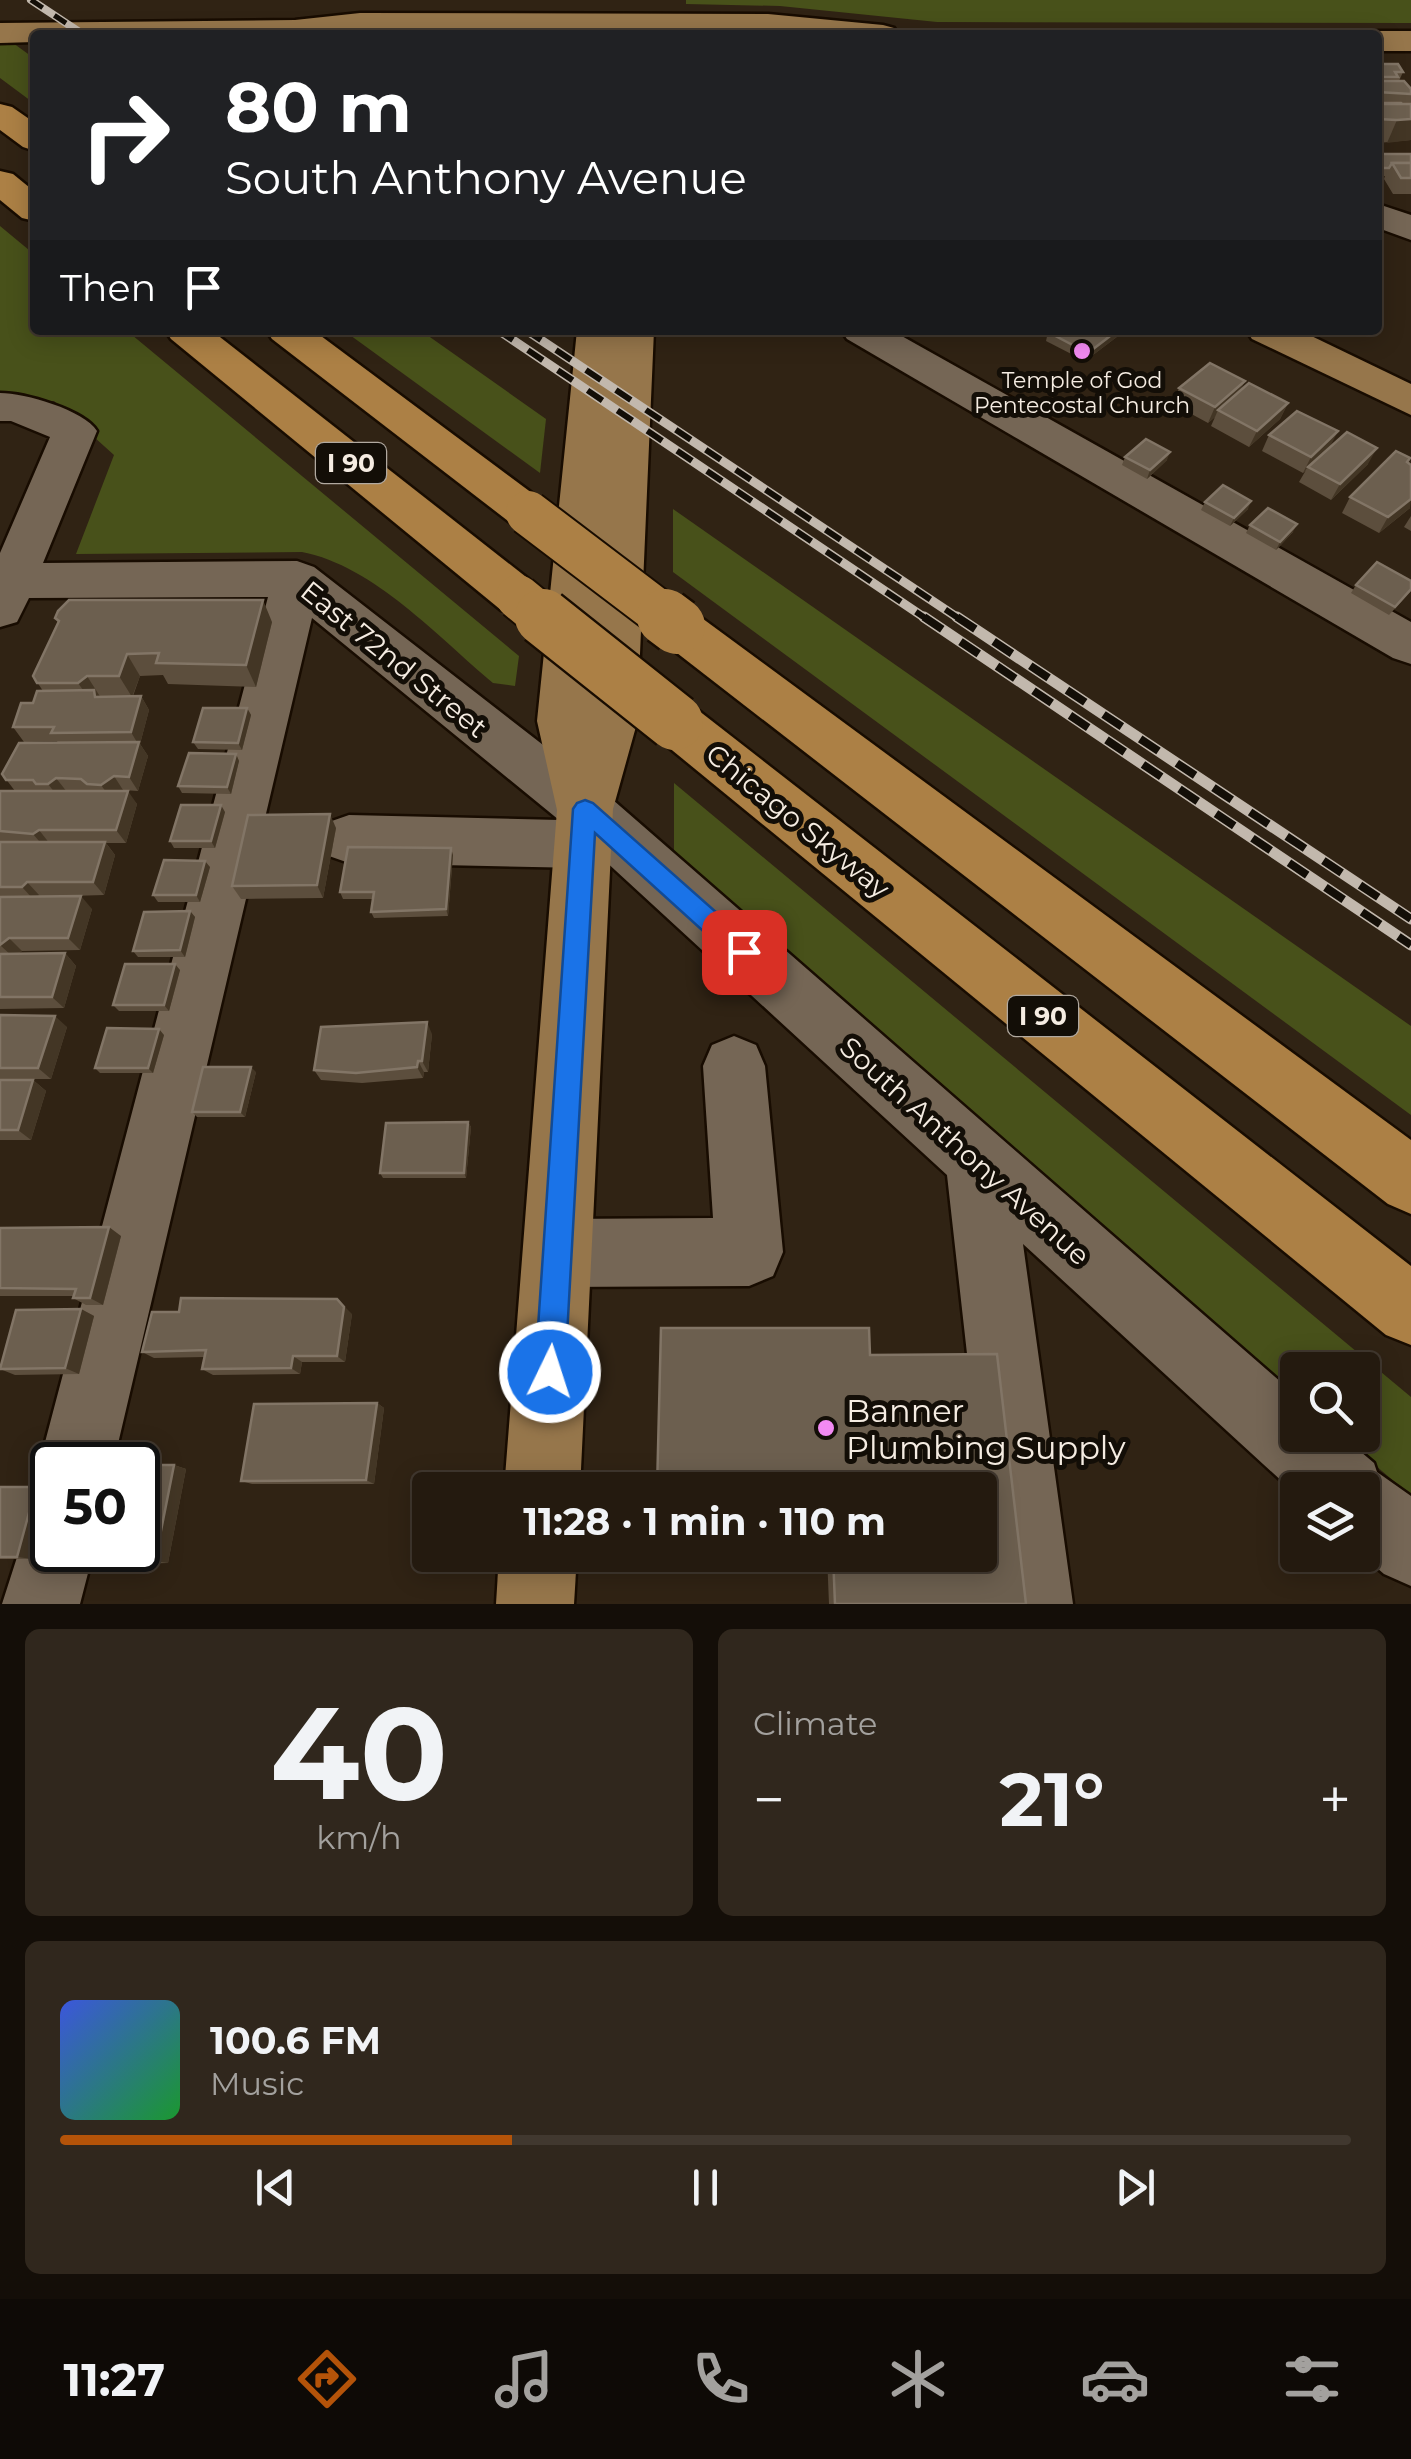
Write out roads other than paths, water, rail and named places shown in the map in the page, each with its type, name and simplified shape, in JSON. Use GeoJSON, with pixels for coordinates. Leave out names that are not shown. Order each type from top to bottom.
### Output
{"type":"FeatureCollection","features":[{"type":"Feature","properties":{"kind":"highway"},"geometry":{"type":"LineString","coordinates":[[0,114],[30,136]]}},
{"type":"Feature","properties":{"kind":"highway"},"geometry":{"type":"LineString","coordinates":[[0,182],[30,206]]}},
{"type":"Feature","properties":{"kind":"highway","name":"Chicago Skyway"},"geometry":{"type":"LineString","coordinates":[[191,335],[1411,1310]]}},
{"type":"Feature","properties":{"kind":"highway","name":"I 90"},"geometry":{"type":"LineString","coordinates":[[293,335],[1411,1180]]}},
{"type":"Feature","properties":{"kind":"main road"},"geometry":{"type":"LineString","coordinates":[[587,0],[640,23]]}},
{"type":"Feature","properties":{"kind":"main road"},"geometry":{"type":"LineString","coordinates":[[0,18],[298,17],[360,24]]}},
{"type":"Feature","properties":{"kind":"main road"},"geometry":{"type":"LineString","coordinates":[[295,30],[360,24],[640,23],[768,24],[831,30]]}},
{"type":"Feature","properties":{"kind":"main road"},"geometry":{"type":"LineString","coordinates":[[0,32],[30,32]]}},
{"type":"Feature","properties":{"kind":"main road"},"geometry":{"type":"LineString","coordinates":[[1382,41],[1411,41]]}},
{"type":"Feature","properties":{"kind":"main road"},"geometry":{"type":"LineString","coordinates":[[584,827],[563,721],[596,335]]}},
{"type":"Feature","properties":{"kind":"main road"},"geometry":{"type":"LineString","coordinates":[[543,1472],[584,827],[611,723],[634,335]]}},
{"type":"Feature","properties":{"kind":"main road"},"geometry":{"type":"LineString","coordinates":[[1276,335],[1411,401]]}},
{"type":"Feature","properties":{"kind":"main road"},"geometry":{"type":"LineString","coordinates":[[535,1604],[537,1572]]}},
{"type":"Feature","properties":{"kind":"street"},"geometry":{"type":"LineString","coordinates":[[1382,217],[1411,230]]}},
{"type":"Feature","properties":{"kind":"street"},"geometry":{"type":"LineString","coordinates":[[869,335],[1411,645]]}},
{"type":"Feature","properties":{"kind":"street"},"geometry":{"type":"LineString","coordinates":[[0,407],[16,407],[75,431],[4,590]]}},
{"type":"Feature","properties":{"kind":"street"},"geometry":{"type":"LineString","coordinates":[[82,1442],[298,579]]}},
{"type":"Feature","properties":{"kind":"street","name":"East 72nd Street"},"geometry":{"type":"LineString","coordinates":[[4,590],[298,579],[584,827]]}},
{"type":"Feature","properties":{"kind":"street"},"geometry":{"type":"LineString","coordinates":[[350,839],[584,827]]}},
{"type":"Feature","properties":{"kind":"street","name":"South Anthony Avenue"},"geometry":{"type":"LineString","coordinates":[[584,827],[979,1165],[1327,1472]]}},
{"type":"Feature","properties":{"kind":"street"},"geometry":{"type":"LineString","coordinates":[[557,1253],[749,1252],[734,1066]]}},
{"type":"Feature","properties":{"kind":"street"},"geometry":{"type":"LineString","coordinates":[[979,1165],[1034,1604]]}},
{"type":"Feature","properties":{"kind":"street"},"geometry":{"type":"LineString","coordinates":[[1380,1520],[1411,1547]]}},
{"type":"Feature","properties":{"kind":"street"},"geometry":{"type":"LineString","coordinates":[[42,1604],[50,1572]]}},
{"type":"Feature","properties":{"kind":"railway"},"geometry":{"type":"LineString","coordinates":[[31,0],[76,30]]}},
{"type":"Feature","properties":{"kind":"railway"},"geometry":{"type":"LineString","coordinates":[[505,335],[928,620]]}},
{"type":"Feature","properties":{"kind":"railway"},"geometry":{"type":"LineString","coordinates":[[534,335],[961,620]]}},
{"type":"Feature","properties":{"kind":"railway"},"geometry":{"type":"LineString","coordinates":[[924,617],[1411,945]]}},
{"type":"Feature","properties":{"kind":"railway"},"geometry":{"type":"LineString","coordinates":[[957,617],[1411,919]]}},
{"type":"Feature","properties":{"kind":"place","name":"Temple of God Pentecostal Church"},"geometry":{"type":"Point","coordinates":[1082,351]}},
{"type":"Feature","properties":{"kind":"place","name":"Banner Plumbing Supply"},"geometry":{"type":"Point","coordinates":[826,1428]}}]}
